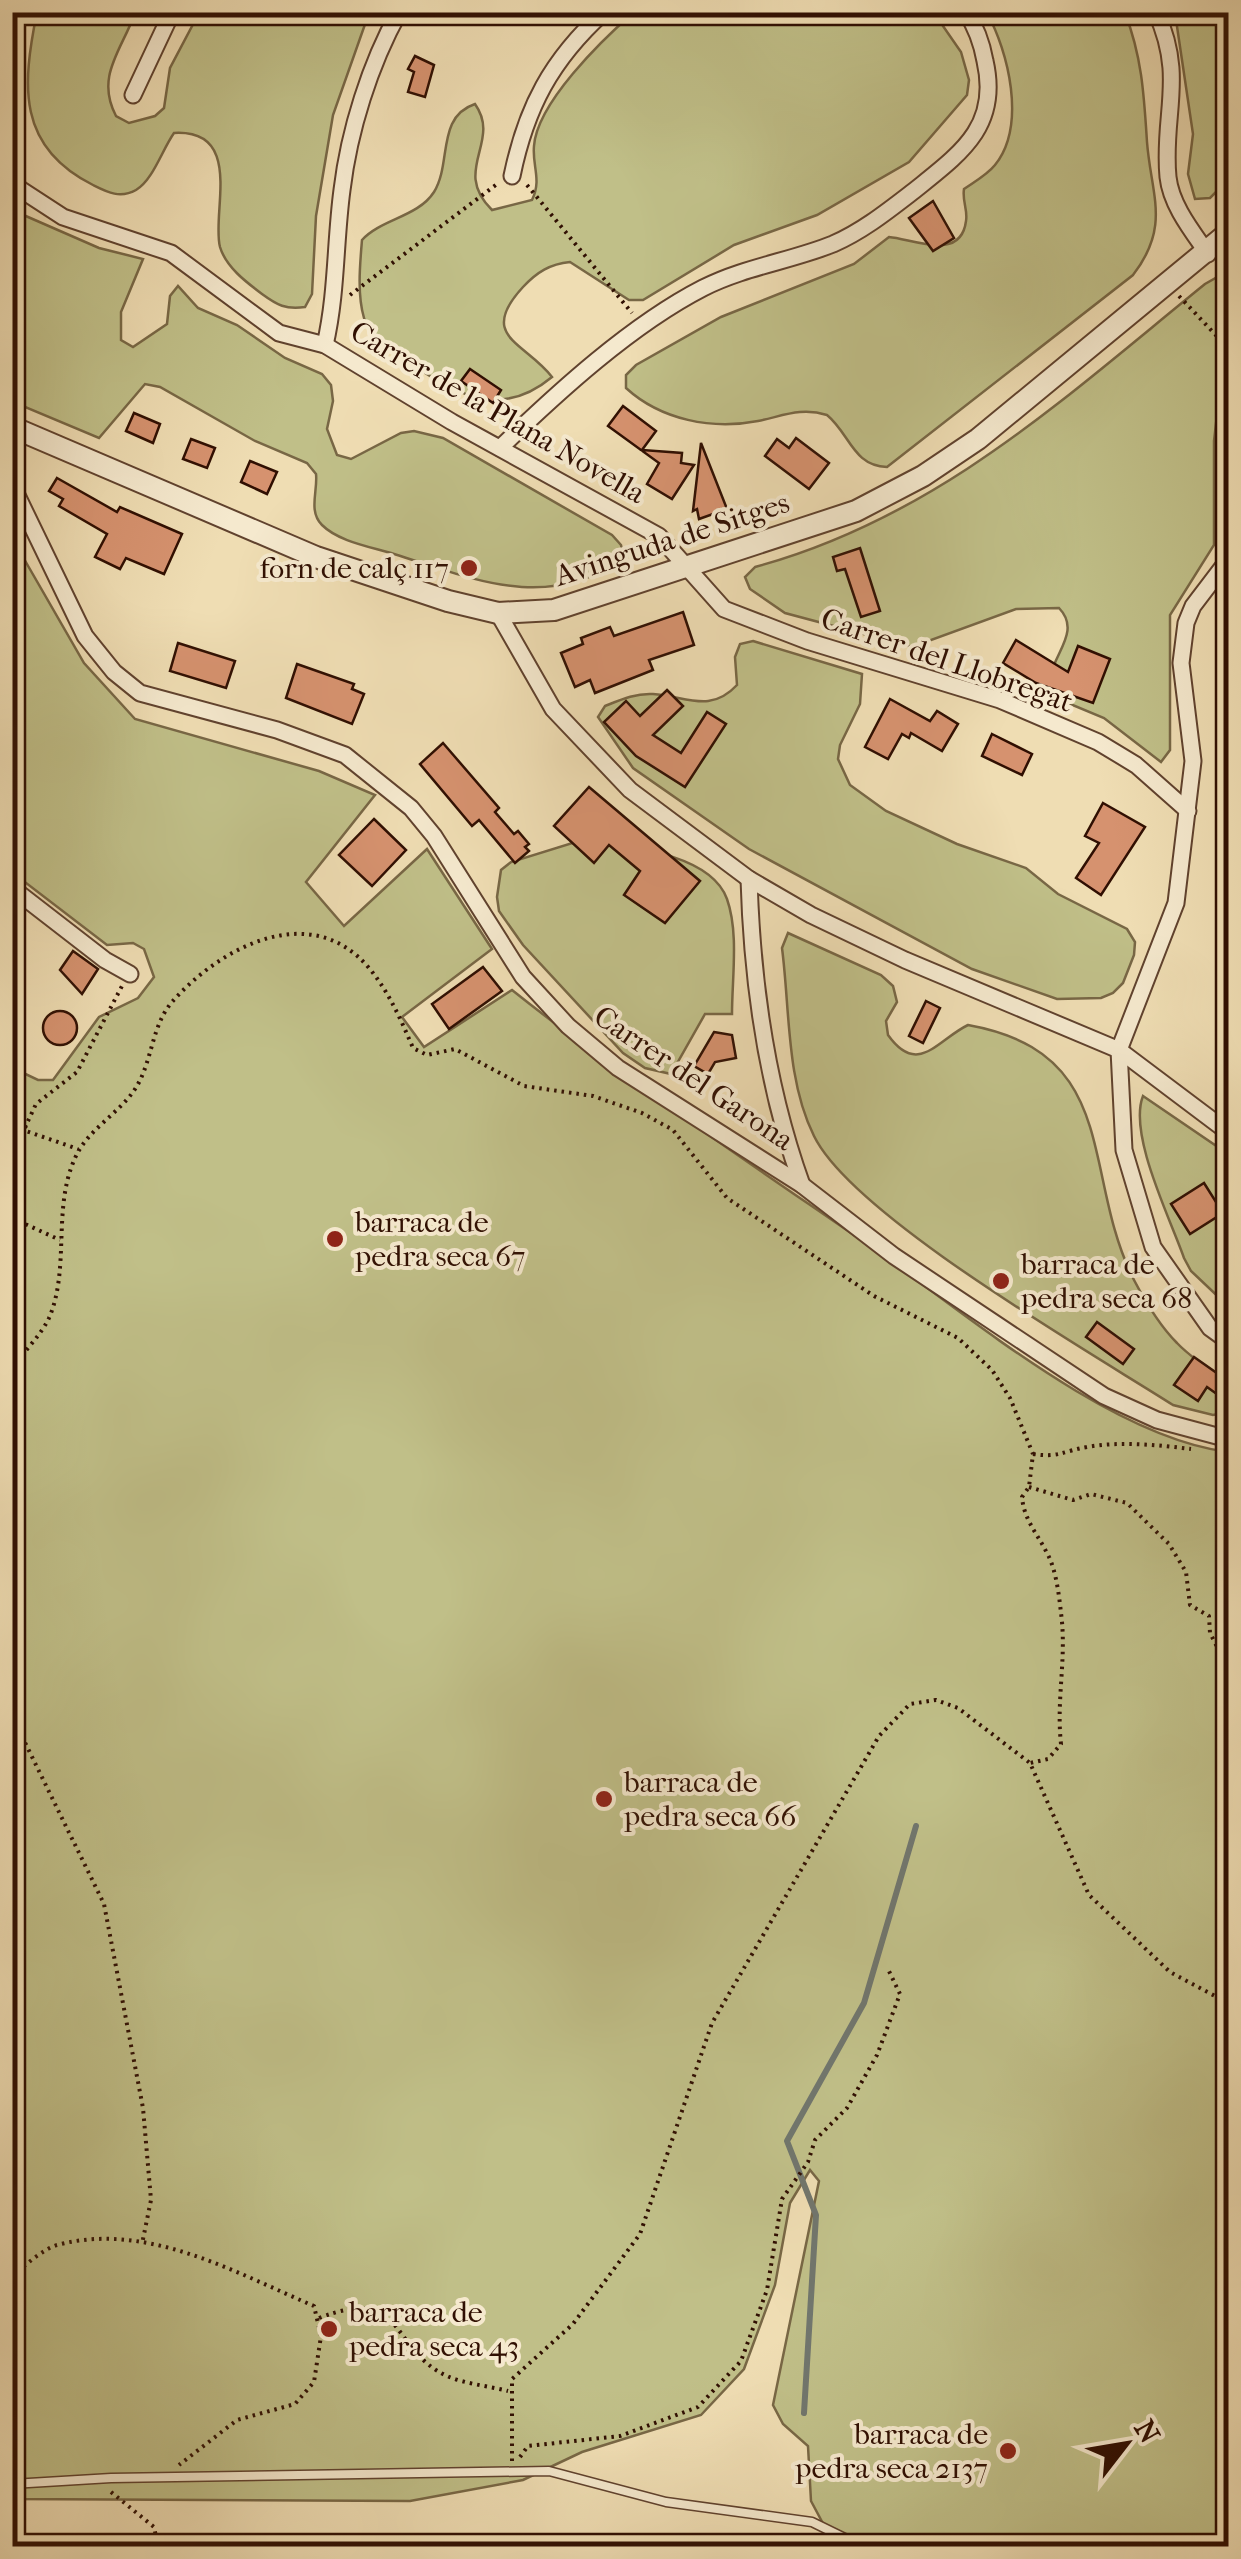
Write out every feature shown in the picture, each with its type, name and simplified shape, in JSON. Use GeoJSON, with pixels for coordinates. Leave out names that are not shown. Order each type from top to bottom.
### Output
{"type":"FeatureCollection","features":[{"type":"Feature","properties":{"kind":"street"},"geometry":{"type":"LineString","coordinates":[[133,95],[172,12]]}},
{"type":"Feature","properties":{"kind":"street"},"geometry":{"type":"LineString","coordinates":[[325,345],[334,312],[348,156],[368,85],[399,12]]}},
{"type":"Feature","properties":{"kind":"street"},"geometry":{"type":"LineString","coordinates":[[512,176],[532,101],[548,72],[604,12]]}},
{"type":"Feature","properties":{"kind":"street"},"geometry":{"type":"LineString","coordinates":[[500,448],[545,404],[642,327],[703,288],[831,244],[863,228],[965,151],[985,121],[990,80],[981,42],[966,12]]}},
{"type":"Feature","properties":{"kind":"street"},"geometry":{"type":"LineString","coordinates":[[1156,12],[1173,72],[1168,177],[1173,198],[1208,254]]}},
{"type":"Feature","properties":{"kind":"street","name":"Carrer de la Plana Novella"},"geometry":{"type":"LineString","coordinates":[[12,178],[20,189],[62,217],[171,253],[279,332],[325,345],[659,536],[689,567]]}},
{"type":"Feature","properties":{"kind":"street","name":"Avinguda de Sitges"},"geometry":{"type":"LineString","coordinates":[[12,427],[316,557],[448,601],[498,613],[554,610],[856,511],[923,476],[1005,418],[1208,254],[1228,233]]}},
{"type":"Feature","properties":{"kind":"street","name":"Carrer del Garona"},"geometry":{"type":"LineString","coordinates":[[12,485],[85,636],[114,672],[140,693],[277,730],[345,755],[384,783],[434,836],[523,977],[568,1026],[618,1068],[802,1185],[894,1256],[1104,1396],[1158,1420],[1228,1439]]}},
{"type":"Feature","properties":{"kind":"street"},"geometry":{"type":"LineString","coordinates":[[1228,560],[1193,606],[1182,643],[1193,761],[1176,903],[1120,1050],[1124,1150],[1148,1233],[1176,1285],[1210,1328],[1228,1341]]}},
{"type":"Feature","properties":{"kind":"street","name":"Carrer del Llobregat"},"geometry":{"type":"LineString","coordinates":[[689,567],[724,609],[824,647],[1000,700],[1098,742],[1136,766],[1188,811]]}},
{"type":"Feature","properties":{"kind":"street"},"geometry":{"type":"LineString","coordinates":[[498,613],[554,709],[630,790],[750,880],[811,915],[905,960],[1015,1002],[1120,1050],[1228,1132]]}},
{"type":"Feature","properties":{"kind":"street"},"geometry":{"type":"LineString","coordinates":[[750,880],[764,1035],[781,1115],[802,1185]]}},
{"type":"Feature","properties":{"kind":"street"},"geometry":{"type":"LineString","coordinates":[[12,888],[105,960],[130,974]]}},
{"type":"Feature","properties":{"kind":"lane"},"geometry":{"type":"LineString","coordinates":[[12,2484],[548,2471],[715,2511],[812,2522],[861,2546]]}},
{"type":"Feature","properties":{"kind":"path"},"geometry":{"type":"LineString","coordinates":[[353,296],[488,188]]}},
{"type":"Feature","properties":{"kind":"path"},"geometry":{"type":"LineString","coordinates":[[534,189],[642,327]]}},
{"type":"Feature","properties":{"kind":"path"},"geometry":{"type":"LineString","coordinates":[[1180,298],[1228,348]]}},
{"type":"Feature","properties":{"kind":"path"},"geometry":{"type":"LineString","coordinates":[[12,1367],[48,1320],[65,1182],[78,1150],[133,1092],[146,1067],[156,1028],[172,1002],[239,949],[271,936],[299,932],[324,937],[367,965],[395,1006],[412,1048],[427,1055],[455,1049],[524,1086],[592,1096],[642,1113],[673,1130],[727,1198],[874,1296],[958,1338],[992,1370],[1010,1398],[1033,1454],[1030,1487],[1022,1498],[1024,1515],[1050,1556],[1061,1612],[1065,1666],[1057,1708],[1061,1744],[1048,1759],[1030,1762]]}},
{"type":"Feature","properties":{"kind":"path"},"geometry":{"type":"LineString","coordinates":[[12,1155],[36,1104],[76,1072],[130,974]]}},
{"type":"Feature","properties":{"kind":"path"},"geometry":{"type":"LineString","coordinates":[[12,1120],[25,1124]]}},
{"type":"Feature","properties":{"kind":"path"},"geometry":{"type":"LineString","coordinates":[[25,1124],[26,1132],[40,1139],[78,1150]]}},
{"type":"Feature","properties":{"kind":"path"},"geometry":{"type":"LineString","coordinates":[[12,1218],[60,1240]]}},
{"type":"Feature","properties":{"kind":"path"},"geometry":{"type":"LineString","coordinates":[[1033,1454],[1058,1458],[1084,1447],[1106,1446],[1201,1450]]}},
{"type":"Feature","properties":{"kind":"path"},"geometry":{"type":"LineString","coordinates":[[1030,1487],[1072,1500],[1091,1494],[1127,1504],[1169,1544],[1186,1572],[1190,1605],[1209,1616],[1210,1633],[1228,1668]]}},
{"type":"Feature","properties":{"kind":"path"},"geometry":{"type":"LineString","coordinates":[[512,2469],[512,2379],[573,2324],[640,2234],[712,2023],[892,1718],[910,1704],[936,1700],[958,1708],[1030,1762],[1089,1895],[1170,1972],[1228,2003]]}},
{"type":"Feature","properties":{"kind":"path"},"geometry":{"type":"LineString","coordinates":[[12,1716],[104,1904],[143,2108],[151,2200],[142,2244]]}},
{"type":"Feature","properties":{"kind":"path"},"geometry":{"type":"LineString","coordinates":[[512,2469],[528,2446],[620,2436],[698,2407],[741,2361],[767,2290],[782,2199],[808,2162],[815,2140],[847,2108],[896,2008],[900,1994],[888,1969]]}},
{"type":"Feature","properties":{"kind":"path"},"geometry":{"type":"LineString","coordinates":[[12,2276],[53,2246],[100,2239],[180,2249],[314,2306],[320,2318],[314,2382],[295,2404],[237,2420],[161,2478]]}},
{"type":"Feature","properties":{"kind":"path"},"geometry":{"type":"LineString","coordinates":[[320,2318],[349,2306],[365,2306],[390,2318],[425,2360],[447,2376],[510,2392]]}},
{"type":"Feature","properties":{"kind":"path"},"geometry":{"type":"LineString","coordinates":[[95,2479],[154,2527],[158,2546]]}},
{"type":"Feature","properties":{"kind":"shaded area"},"geometry":{"type":"Polygon","coordinates":[[[37,12],[135,13],[113,63],[108,88],[116,116],[129,123],[155,116],[164,108],[170,68],[199,13],[369,13],[333,115],[316,216],[312,294],[305,307],[287,307],[272,301],[227,261],[218,232],[217,159],[210,144],[196,135],[174,133],[147,179],[136,190],[124,194],[93,185],[68,170],[50,152],[38,133],[28,89],[37,12]]]}},
{"type":"Feature","properties":{"kind":"shaded area"},"geometry":{"type":"Polygon","coordinates":[[[633,13],[934,13],[961,52],[969,80],[967,95],[909,162],[817,215],[734,245],[643,300],[629,300],[570,262],[544,270],[528,282],[504,317],[510,338],[552,377],[516,397],[499,400],[465,394],[384,345],[367,326],[360,289],[362,240],[419,207],[434,192],[455,119],[475,104],[483,131],[476,169],[481,196],[492,210],[532,200],[536,179],[534,146],[546,111],[573,74],[633,13]]]}},
{"type":"Feature","properties":{"kind":"shaded area"},"geometry":{"type":"Polygon","coordinates":[[[987,13],[1125,13],[1141,76],[1156,210],[1152,241],[1133,275],[887,467],[859,455],[827,415],[800,412],[741,423],[705,423],[655,408],[626,388],[626,375],[636,365],[721,317],[854,264],[889,237],[946,245],[962,234],[966,221],[964,189],[995,165],[1010,130],[1007,67],[987,13]]]}},
{"type":"Feature","properties":{"kind":"shaded area"},"geometry":{"type":"Polygon","coordinates":[[[1175,13],[1228,13],[1228,180],[1210,198],[1195,199],[1188,174],[1193,134],[1175,13]]]}},
{"type":"Feature","properties":{"kind":"shaded area"},"geometry":{"type":"Polygon","coordinates":[[[12,210],[99,248],[143,259],[121,312],[121,340],[133,347],[167,324],[170,296],[178,286],[198,308],[237,325],[285,358],[322,374],[331,385],[333,401],[327,429],[337,455],[351,459],[401,433],[414,431],[443,438],[612,535],[621,545],[624,559],[595,575],[566,584],[509,586],[481,581],[337,536],[315,514],[316,474],[307,463],[255,441],[160,387],[145,384],[99,438],[13,402],[12,210]]]}},
{"type":"Feature","properties":{"kind":"shaded area"},"geometry":{"type":"Polygon","coordinates":[[[1228,271],[1228,373],[1219,397],[1214,441],[1214,545],[1170,615],[1170,750],[1161,762],[1104,718],[1051,696],[1051,672],[1068,629],[1059,608],[1016,609],[912,647],[785,613],[750,589],[745,577],[755,567],[882,518],[995,450],[1205,284],[1228,271]]]}},
{"type":"Feature","properties":{"kind":"shaded area"},"geometry":{"type":"Polygon","coordinates":[[[12,538],[84,663],[135,719],[319,771],[375,795],[306,882],[344,926],[427,849],[492,949],[402,1017],[424,1047],[512,990],[642,1088],[1038,1367],[1135,1423],[1182,1441],[1228,1452],[1228,2546],[835,2546],[811,2501],[808,2446],[783,2424],[773,2405],[819,2181],[810,2170],[790,2203],[775,2285],[744,2369],[701,2415],[582,2452],[523,2480],[410,2501],[13,2499],[13,1068],[38,1080],[53,1080],[99,1017],[138,998],[154,977],[144,949],[133,943],[107,945],[13,873],[12,538]]]}},
{"type":"Feature","properties":{"kind":"shaded area"},"geometry":{"type":"Polygon","coordinates":[[[753,641],[862,674],[860,704],[840,745],[838,759],[850,785],[886,811],[957,844],[1026,868],[1058,894],[1127,929],[1135,942],[1123,983],[1101,998],[1057,999],[972,969],[749,849],[633,768],[598,717],[605,706],[646,694],[697,701],[717,699],[737,685],[735,657],[740,644],[753,641]]]}},
{"type":"Feature","properties":{"kind":"shaded area"},"geometry":{"type":"Polygon","coordinates":[[[582,840],[641,849],[684,861],[718,883],[727,899],[734,941],[732,1014],[705,1014],[671,1074],[645,1068],[623,1053],[523,945],[499,911],[501,870],[511,862],[582,840]]]}},
{"type":"Feature","properties":{"kind":"shaded area"},"geometry":{"type":"Polygon","coordinates":[[[788,933],[881,975],[893,986],[897,1002],[886,1021],[888,1035],[909,1053],[928,1051],[968,1025],[1017,1040],[1052,1062],[1074,1090],[1089,1123],[1118,1240],[1134,1280],[1171,1336],[1228,1389],[1228,1412],[1213,1415],[1173,1405],[1087,1352],[923,1242],[837,1168],[814,1136],[798,1092],[782,948],[788,933]]]}},
{"type":"Feature","properties":{"kind":"shaded area"},"geometry":{"type":"Polygon","coordinates":[[[1143,1096],[1228,1154],[1228,1306],[1191,1271],[1184,1258],[1146,1153],[1141,1132],[1143,1096]]]}},
{"type":"Feature","properties":{"kind":"building"},"geometry":{"type":"Polygon","coordinates":[[[415,56],[434,65],[425,97],[408,92],[414,72],[408,69],[415,56]]]}},
{"type":"Feature","properties":{"kind":"building"},"geometry":{"type":"Polygon","coordinates":[[[933,201],[954,238],[933,251],[909,218],[933,201]]]}},
{"type":"Feature","properties":{"kind":"building"},"geometry":{"type":"Polygon","coordinates":[[[470,369],[501,390],[493,403],[461,381],[470,369]]]}},
{"type":"Feature","properties":{"kind":"building"},"geometry":{"type":"Polygon","coordinates":[[[623,406],[656,431],[642,450],[682,453],[681,463],[694,465],[672,499],[647,484],[659,463],[608,426],[623,406]]]}},
{"type":"Feature","properties":{"kind":"building"},"geometry":{"type":"Polygon","coordinates":[[[134,413],[160,424],[153,443],[126,431],[134,413]]]}},
{"type":"Feature","properties":{"kind":"building"},"geometry":{"type":"Polygon","coordinates":[[[796,438],[829,463],[809,489],[765,456],[777,439],[789,448],[796,438]]]}},
{"type":"Feature","properties":{"kind":"building"},"geometry":{"type":"Polygon","coordinates":[[[191,439],[215,448],[207,468],[183,459],[191,439]]]}},
{"type":"Feature","properties":{"kind":"building"},"geometry":{"type":"Polygon","coordinates":[[[701,443],[727,509],[699,519],[697,509],[693,511],[701,443]]]}},
{"type":"Feature","properties":{"kind":"building"},"geometry":{"type":"Polygon","coordinates":[[[250,461],[277,472],[267,494],[241,482],[250,461]]]}},
{"type":"Feature","properties":{"kind":"building"},"geometry":{"type":"Polygon","coordinates":[[[57,478],[117,512],[120,507],[182,534],[164,574],[126,558],[120,569],[95,557],[107,534],[59,506],[63,499],[49,491],[57,478]]]}},
{"type":"Feature","properties":{"kind":"building"},"geometry":{"type":"Polygon","coordinates":[[[860,548],[880,611],[861,617],[845,569],[837,571],[833,557],[860,548]]]}},
{"type":"Feature","properties":{"kind":"building"},"geometry":{"type":"Polygon","coordinates":[[[683,612],[694,645],[649,660],[653,670],[595,693],[590,680],[575,687],[561,653],[583,644],[581,638],[610,627],[614,636],[683,612]]]}},
{"type":"Feature","properties":{"kind":"building"},"geometry":{"type":"Polygon","coordinates":[[[1016,640],[1068,672],[1078,646],[1110,659],[1093,703],[1036,683],[1003,663],[1016,640]]]}},
{"type":"Feature","properties":{"kind":"building"},"geometry":{"type":"Polygon","coordinates":[[[178,643],[235,661],[226,688],[170,671],[178,643]]]}},
{"type":"Feature","properties":{"kind":"building"},"geometry":{"type":"Polygon","coordinates":[[[297,664],[354,684],[352,689],[364,694],[352,724],[286,698],[297,664]]]}},
{"type":"Feature","properties":{"kind":"building"},"geometry":{"type":"Polygon","coordinates":[[[667,690],[683,706],[653,735],[681,753],[707,712],[726,724],[685,787],[636,756],[604,722],[626,701],[640,716],[667,690]]]}},
{"type":"Feature","properties":{"kind":"building"},"geometry":{"type":"Polygon","coordinates":[[[890,699],[930,721],[937,711],[958,724],[942,751],[911,733],[909,738],[902,734],[888,759],[865,747],[890,699]]]}},
{"type":"Feature","properties":{"kind":"building"},"geometry":{"type":"Polygon","coordinates":[[[992,734],[1032,754],[1022,775],[982,756],[992,734]]]}},
{"type":"Feature","properties":{"kind":"building"},"geometry":{"type":"Polygon","coordinates":[[[443,743],[499,808],[495,812],[529,844],[525,847],[529,851],[515,863],[479,820],[472,826],[420,764],[443,743]]]}},
{"type":"Feature","properties":{"kind":"building"},"geometry":{"type":"Polygon","coordinates":[[[589,787],[700,881],[665,923],[624,895],[640,871],[609,845],[594,863],[554,826],[589,787]]]}},
{"type":"Feature","properties":{"kind":"building"},"geometry":{"type":"Polygon","coordinates":[[[1103,803],[1145,827],[1101,895],[1076,878],[1099,843],[1085,836],[1103,803]]]}},
{"type":"Feature","properties":{"kind":"building"},"geometry":{"type":"Polygon","coordinates":[[[374,819],[406,850],[372,886],[339,855],[374,819]]]}},
{"type":"Feature","properties":{"kind":"building"},"geometry":{"type":"Polygon","coordinates":[[[73,951],[98,969],[82,994],[60,970],[73,951]]]}},
{"type":"Feature","properties":{"kind":"building"},"geometry":{"type":"Polygon","coordinates":[[[483,967],[502,991],[449,1029],[432,1004],[483,967]]]}},
{"type":"Feature","properties":{"kind":"building"},"geometry":{"type":"Polygon","coordinates":[[[926,1001],[940,1008],[923,1043],[909,1036],[926,1001]]]}},
{"type":"Feature","properties":{"kind":"building"},"geometry":{"type":"Polygon","coordinates":[[[60,1011],[72,1016],[77,1028],[72,1040],[60,1045],[48,1040],[43,1028],[48,1016],[60,1011]]]}},
{"type":"Feature","properties":{"kind":"building"},"geometry":{"type":"Polygon","coordinates":[[[714,1032],[732,1035],[736,1058],[715,1062],[708,1074],[694,1066],[714,1032]]]}},
{"type":"Feature","properties":{"kind":"building"},"geometry":{"type":"Polygon","coordinates":[[[1204,1183],[1223,1213],[1190,1234],[1171,1204],[1204,1183]]]}},
{"type":"Feature","properties":{"kind":"building"},"geometry":{"type":"Polygon","coordinates":[[[1097,1322],[1134,1349],[1123,1364],[1086,1337],[1097,1322]]]}},
{"type":"Feature","properties":{"kind":"building"},"geometry":{"type":"Polygon","coordinates":[[[1194,1357],[1228,1381],[1228,1402],[1207,1387],[1198,1401],[1174,1385],[1194,1357]]]}},
{"type":"Feature","properties":{"kind":"waterway"},"geometry":{"type":"LineString","coordinates":[[804,2413],[816,2215],[787,2141],[864,2003],[916,1826]]}},
{"type":"Feature","properties":{"kind":"place","name":"forn de calç 117"},"geometry":{"type":"Point","coordinates":[469,568]}},
{"type":"Feature","properties":{"kind":"place","name":"barraca de pedra seca 67"},"geometry":{"type":"Point","coordinates":[335,1239]}},
{"type":"Feature","properties":{"kind":"place","name":"barraca de pedra seca 68"},"geometry":{"type":"Point","coordinates":[1001,1281]}},
{"type":"Feature","properties":{"kind":"place","name":"barraca de pedra seca 66"},"geometry":{"type":"Point","coordinates":[604,1799]}},
{"type":"Feature","properties":{"kind":"place","name":"barraca de pedra seca 43"},"geometry":{"type":"Point","coordinates":[329,2329]}},
{"type":"Feature","properties":{"kind":"place","name":"barraca de pedra seca 2137"},"geometry":{"type":"Point","coordinates":[1008,2451]}}]}
